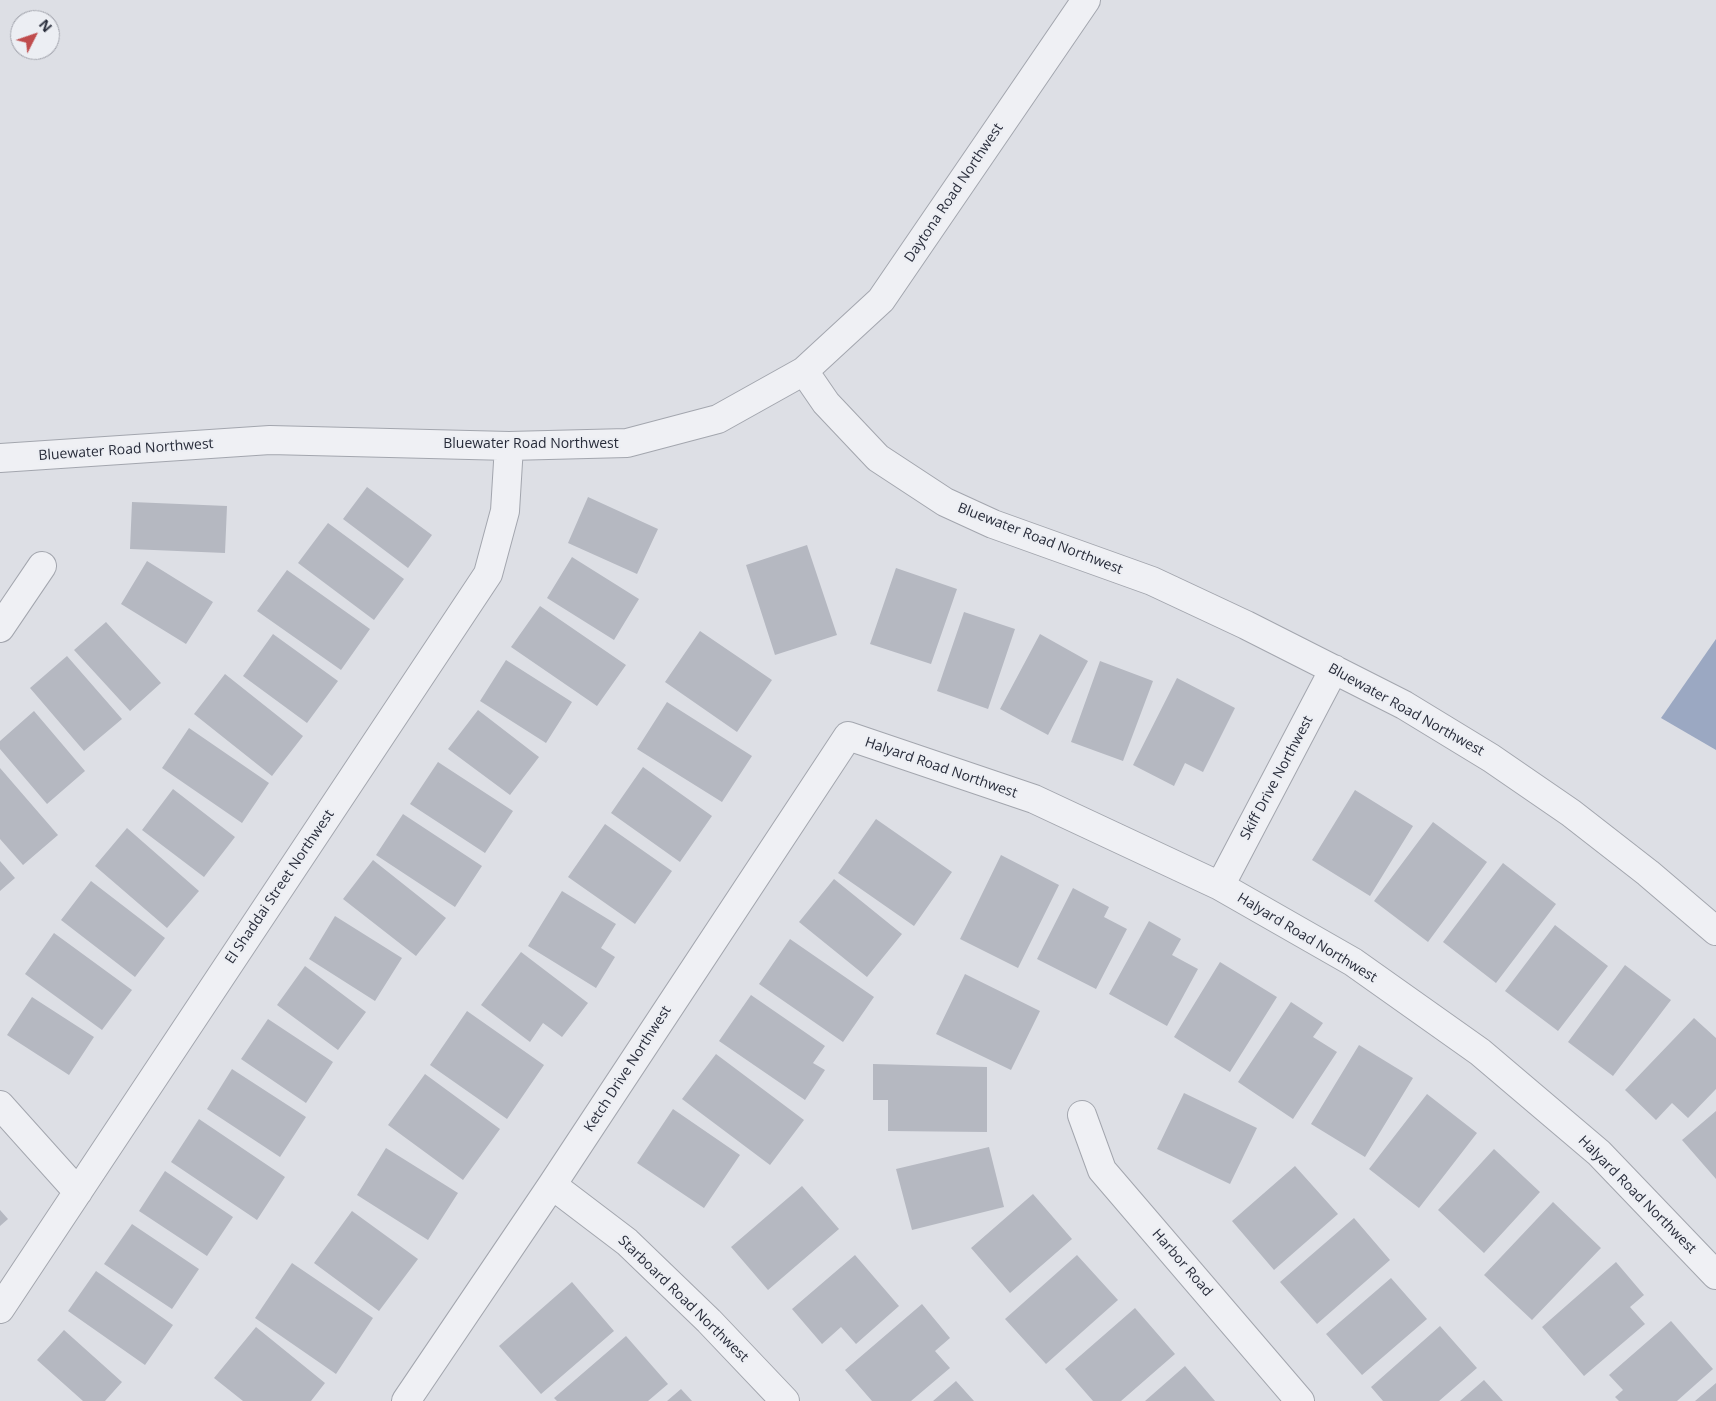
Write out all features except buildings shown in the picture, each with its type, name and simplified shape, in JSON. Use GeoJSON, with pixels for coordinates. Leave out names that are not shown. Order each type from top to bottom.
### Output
{"type":"FeatureCollection","features":[{"type":"Feature","properties":{"kind":"street","name":"Daytona Road Northwest"},"geometry":{"type":"LineString","coordinates":[[804,371],[880,300],[1086,0]]}},
{"type":"Feature","properties":{"kind":"street","name":"Bluewater Road Northwest"},"geometry":{"type":"LineString","coordinates":[[0,458],[270,440],[509,446],[627,443],[718,419],[804,371],[826,402],[878,458],[945,502],[993,524],[1152,581],[1246,625],[1404,705],[1491,758],[1571,813],[1648,873],[1716,931]]}},
{"type":"Feature","properties":{"kind":"street","name":"El Shaddai Street Northwest"},"geometry":{"type":"LineString","coordinates":[[0,1308],[488,574],[505,511],[509,446]]}},
{"type":"Feature","properties":{"kind":"street"},"geometry":{"type":"LineString","coordinates":[[0,628],[42,566]]}},
{"type":"Feature","properties":{"kind":"street","name":"Skiff Drive Northwest"},"geometry":{"type":"LineString","coordinates":[[1220,886],[1334,669]]}},
{"type":"Feature","properties":{"kind":"street","name":"Halyard Road Northwest"},"geometry":{"type":"LineString","coordinates":[[848,736],[1034,799],[1220,886],[1353,962],[1480,1052],[1599,1153],[1716,1275]]}},
{"type":"Feature","properties":{"kind":"street","name":"Ketch Drive Northwest"},"geometry":{"type":"LineString","coordinates":[[406,1401],[552,1185],[848,736]]}},
{"type":"Feature","properties":{"kind":"street"},"geometry":{"type":"LineString","coordinates":[[0,1104],[78,1192]]}},
{"type":"Feature","properties":{"kind":"street","name":"Harbor Road"},"geometry":{"type":"LineString","coordinates":[[1082,1115],[1102,1170],[1300,1401]]}},
{"type":"Feature","properties":{"kind":"street","name":"Starboard Road Northwest"},"geometry":{"type":"LineString","coordinates":[[552,1185],[627,1242],[709,1320],[785,1401]]}},
{"type":"Feature","properties":{"kind":"water"},"geometry":{"type":"Polygon","coordinates":[[[1716,639],[1716,750],[1661,718],[1716,639]]]}}]}
